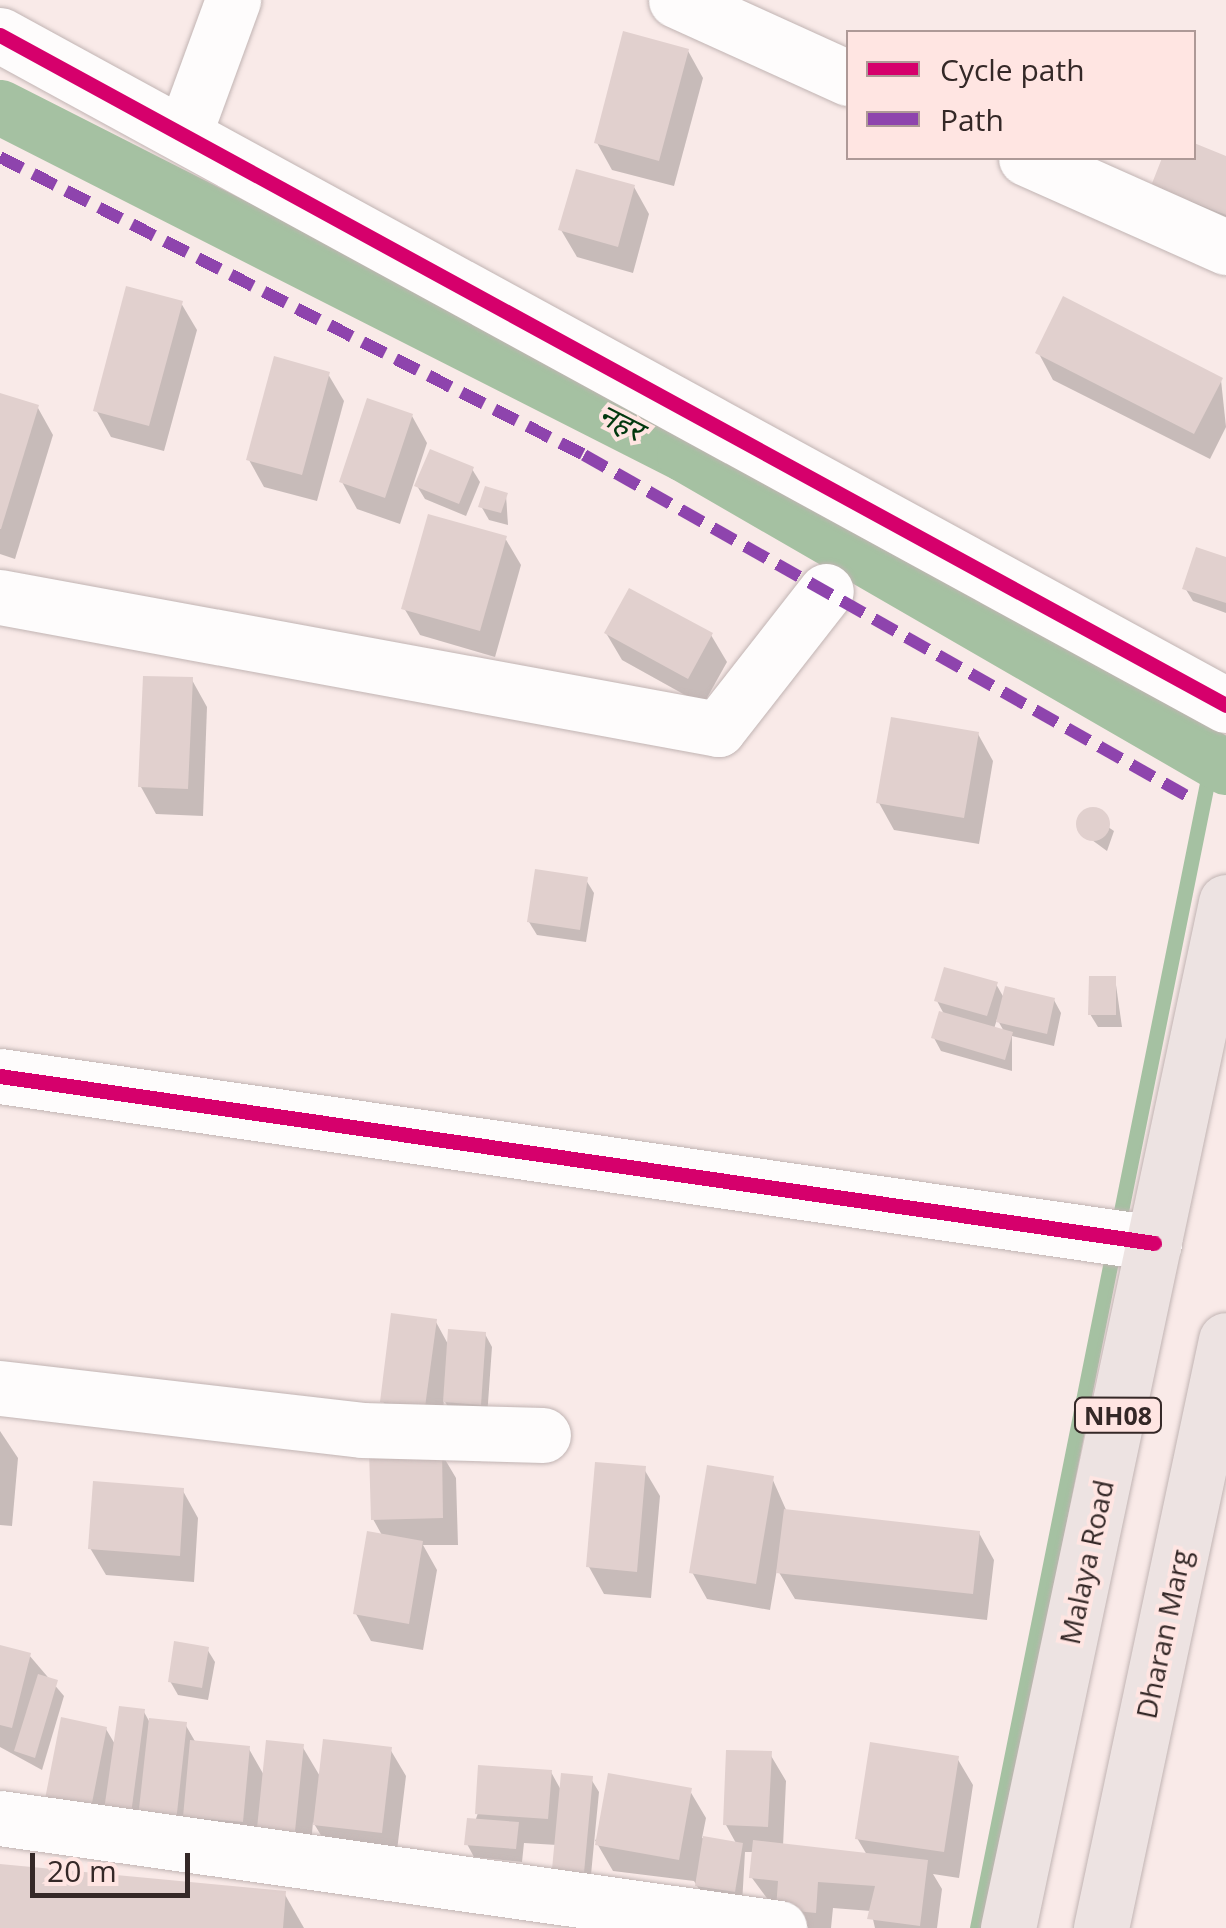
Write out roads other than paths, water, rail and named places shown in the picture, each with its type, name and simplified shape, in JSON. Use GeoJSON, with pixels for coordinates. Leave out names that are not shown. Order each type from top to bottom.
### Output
{"type":"FeatureCollection","features":[{"type":"Feature","properties":{"kind":"main road","name":"Malaya Road"},"geometry":{"type":"LineString","coordinates":[[1008,1928],[1226,902]]}},
{"type":"Feature","properties":{"kind":"main road","name":"Dharan Marg"},"geometry":{"type":"LineString","coordinates":[[1100,1928],[1226,1340]]}},
{"type":"Feature","properties":{"kind":"street"},"geometry":{"type":"LineString","coordinates":[[184,134],[232,0]]}},
{"type":"Feature","properties":{"kind":"street"},"geometry":{"type":"LineString","coordinates":[[699,5],[846,77]]}},
{"type":"Feature","properties":{"kind":"street"},"geometry":{"type":"LineString","coordinates":[[0,35],[1226,705]]}},
{"type":"Feature","properties":{"kind":"street"},"geometry":{"type":"LineString","coordinates":[[1030,160],[1226,247]]}},
{"type":"Feature","properties":{"kind":"street"},"geometry":{"type":"LineString","coordinates":[[0,597],[718,729],[826,591]]}},
{"type":"Feature","properties":{"kind":"street"},"geometry":{"type":"LineString","coordinates":[[0,1076],[1154,1243]]}},
{"type":"Feature","properties":{"kind":"street"},"geometry":{"type":"LineString","coordinates":[[0,1388],[362,1430],[543,1436]]}},
{"type":"Feature","properties":{"kind":"street"},"geometry":{"type":"LineString","coordinates":[[0,1818],[778,1928]]}},
{"type":"Feature","properties":{"kind":"waterway","name":"नहर"},"geometry":{"type":"LineString","coordinates":[[0,107],[684,454],[1226,767]]}},
{"type":"Feature","properties":{"kind":"waterway"},"geometry":{"type":"LineString","coordinates":[[977,1928],[1212,758]]}}]}
